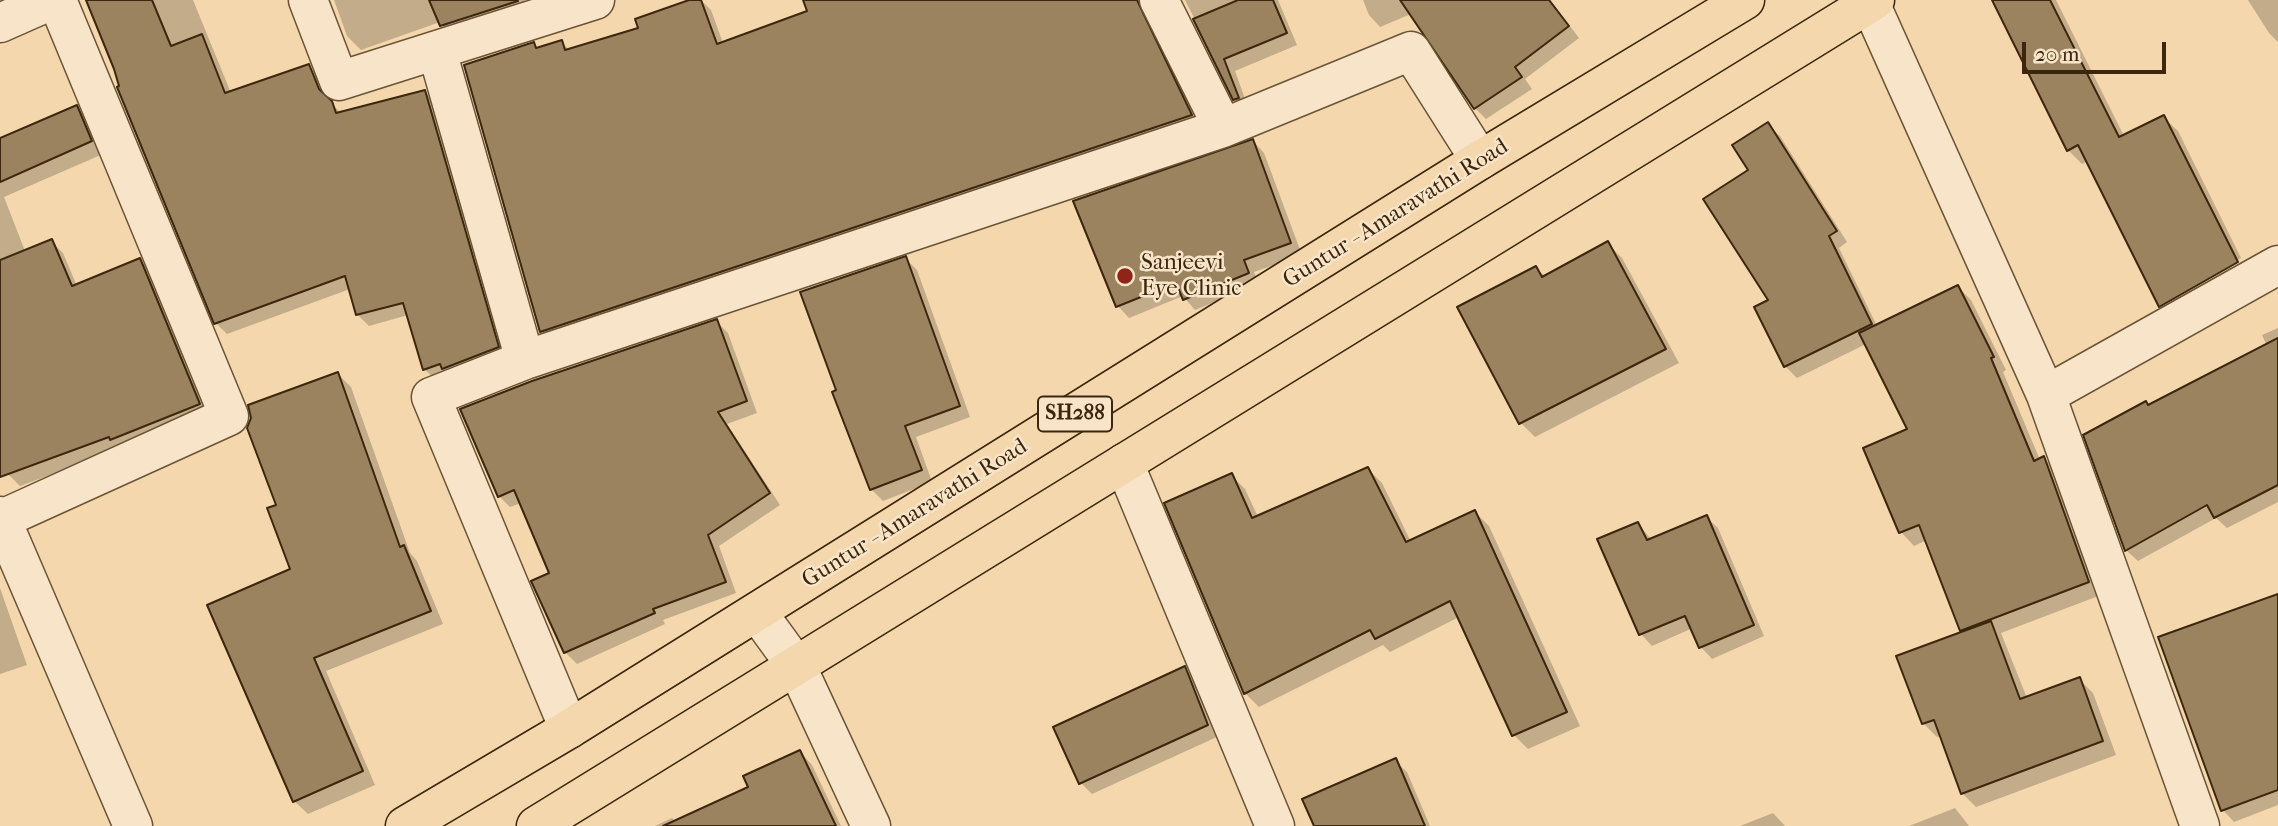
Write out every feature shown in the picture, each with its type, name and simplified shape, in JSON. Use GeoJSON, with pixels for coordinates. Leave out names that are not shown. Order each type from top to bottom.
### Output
{"type":"FeatureCollection","features":[{"type":"Feature","properties":{"kind":"main road","name":"Guntur - Amaravathi Road"},"geometry":{"type":"LineString","coordinates":[[405,826],[569,729],[1480,160],[1745,0]]}},
{"type":"Feature","properties":{"kind":"main road","name":"SH288"},"geometry":{"type":"LineString","coordinates":[[536,826],[1872,1]]}},
{"type":"Feature","properties":{"kind":"street"},"geometry":{"type":"LineString","coordinates":[[0,23],[54,0],[229,416],[1,518],[134,826]]}},
{"type":"Feature","properties":{"kind":"street"},"geometry":{"type":"LineString","coordinates":[[308,0],[339,81],[596,0]]}},
{"type":"Feature","properties":{"kind":"street"},"geometry":{"type":"LineString","coordinates":[[1159,0],[1223,128]]}},
{"type":"Feature","properties":{"kind":"street"},"geometry":{"type":"LineString","coordinates":[[1872,1],[2046,394],[2190,823]]}},
{"type":"Feature","properties":{"kind":"street"},"geometry":{"type":"LineString","coordinates":[[437,51],[525,360]]}},
{"type":"Feature","properties":{"kind":"street"},"geometry":{"type":"LineString","coordinates":[[569,729],[432,397],[525,360],[1223,128],[1411,51],[1480,160]]}},
{"type":"Feature","properties":{"kind":"street"},"geometry":{"type":"LineString","coordinates":[[2046,394],[2278,265]]}},
{"type":"Feature","properties":{"kind":"street"},"geometry":{"type":"LineString","coordinates":[[1124,463],[1275,826]]}},
{"type":"Feature","properties":{"kind":"street"},"geometry":{"type":"LineString","coordinates":[[757,612],[797,667],[871,826]]}},
{"type":"Feature","properties":{"kind":"building"},"geometry":{"type":"Polygon","coordinates":[[[86,0],[152,0],[171,46],[202,34],[225,93],[309,64],[319,89],[332,101],[336,113],[425,90],[499,347],[442,369],[440,364],[423,370],[403,303],[356,315],[345,276],[214,324],[117,87],[119,86],[114,69],[86,0]]]}},
{"type":"Feature","properties":{"kind":"building"},"geometry":{"type":"Polygon","coordinates":[[[429,0],[517,0],[518,1],[440,26],[429,0]]]}},
{"type":"Feature","properties":{"kind":"building"},"geometry":{"type":"Polygon","coordinates":[[[689,0],[701,0],[717,44],[807,11],[803,0],[1137,0],[1192,115],[540,332],[464,65],[534,42],[536,48],[562,40],[565,50],[638,28],[635,19],[689,0]]]}},
{"type":"Feature","properties":{"kind":"building"},"geometry":{"type":"Polygon","coordinates":[[[1238,0],[1273,0],[1287,33],[1224,59],[1239,98],[1233,100],[1193,19],[1238,0]]]}},
{"type":"Feature","properties":{"kind":"building"},"geometry":{"type":"Polygon","coordinates":[[[1400,0],[1549,0],[1569,26],[1515,67],[1522,77],[1474,109],[1400,0]]]}},
{"type":"Feature","properties":{"kind":"building"},"geometry":{"type":"Polygon","coordinates":[[[1992,0],[2050,0],[2119,137],[2164,115],[2238,262],[2159,307],[2078,145],[2067,151],[1992,0]]]}},
{"type":"Feature","properties":{"kind":"building"},"geometry":{"type":"Polygon","coordinates":[[[77,105],[92,141],[0,182],[0,138],[77,105]]]}},
{"type":"Feature","properties":{"kind":"building"},"geometry":{"type":"Polygon","coordinates":[[[1768,122],[1837,231],[1829,236],[1872,324],[1784,367],[1754,307],[1768,300],[1703,199],[1748,170],[1732,145],[1768,122]]]}},
{"type":"Feature","properties":{"kind":"building"},"geometry":{"type":"Polygon","coordinates":[[[1253,139],[1291,243],[1244,260],[1249,273],[1183,300],[1176,283],[1116,307],[1073,201],[1253,139]]]}},
{"type":"Feature","properties":{"kind":"building"},"geometry":{"type":"Polygon","coordinates":[[[52,239],[72,286],[140,258],[200,404],[110,440],[109,437],[0,477],[0,260],[52,239]]]}},
{"type":"Feature","properties":{"kind":"building"},"geometry":{"type":"Polygon","coordinates":[[[1608,241],[1666,349],[1519,424],[1457,307],[1536,266],[1542,277],[1608,241]]]}},
{"type":"Feature","properties":{"kind":"building"},"geometry":{"type":"Polygon","coordinates":[[[906,256],[960,406],[905,426],[922,470],[870,490],[832,392],[836,390],[800,292],[906,256]]]}},
{"type":"Feature","properties":{"kind":"building"},"geometry":{"type":"Polygon","coordinates":[[[1958,285],[1994,357],[1991,358],[2034,461],[2044,456],[2089,582],[1960,631],[1919,525],[1899,533],[1863,448],[1907,429],[1859,333],[1958,285]]]}},
{"type":"Feature","properties":{"kind":"building"},"geometry":{"type":"Polygon","coordinates":[[[717,319],[747,401],[718,412],[770,493],[708,535],[726,582],[653,609],[655,613],[564,653],[531,581],[549,573],[514,490],[498,497],[460,409],[532,381],[717,319]]]}},
{"type":"Feature","properties":{"kind":"building"},"geometry":{"type":"Polygon","coordinates":[[[2278,338],[2278,485],[2214,518],[2207,505],[2125,551],[2083,435],[2146,401],[2148,405],[2278,338]]]}},
{"type":"Feature","properties":{"kind":"building"},"geometry":{"type":"Polygon","coordinates":[[[338,372],[400,547],[404,545],[431,611],[314,658],[363,771],[293,802],[207,605],[290,569],[267,508],[276,505],[247,428],[251,418],[248,405],[338,372]]]}},
{"type":"Feature","properties":{"kind":"building"},"geometry":{"type":"Polygon","coordinates":[[[1368,467],[1406,542],[1475,510],[1567,712],[1512,736],[1450,601],[1375,639],[1370,630],[1244,694],[1164,503],[1232,473],[1252,518],[1368,467]]]}},
{"type":"Feature","properties":{"kind":"building"},"geometry":{"type":"Polygon","coordinates":[[[1707,515],[1754,625],[1699,648],[1685,616],[1639,635],[1597,539],[1638,522],[1647,540],[1707,515]]]}},
{"type":"Feature","properties":{"kind":"building"},"geometry":{"type":"Polygon","coordinates":[[[2278,594],[2278,790],[2221,811],[2158,637],[2278,594]]]}},
{"type":"Feature","properties":{"kind":"building"},"geometry":{"type":"Polygon","coordinates":[[[1991,621],[2020,699],[2080,677],[2103,741],[1961,794],[1934,720],[1922,724],[1896,656],[1991,621]]]}},
{"type":"Feature","properties":{"kind":"building"},"geometry":{"type":"Polygon","coordinates":[[[1185,666],[1208,725],[1079,784],[1053,727],[1185,666]]]}},
{"type":"Feature","properties":{"kind":"building"},"geometry":{"type":"Polygon","coordinates":[[[800,750],[836,826],[663,826],[748,787],[743,776],[800,750]]]}},
{"type":"Feature","properties":{"kind":"building"},"geometry":{"type":"Polygon","coordinates":[[[1396,758],[1425,826],[1314,826],[1302,799],[1396,758]]]}},
{"type":"Feature","properties":{"kind":"place","name":"Sanjeevi Eye Clinic"},"geometry":{"type":"Point","coordinates":[1125,276]}}]}
